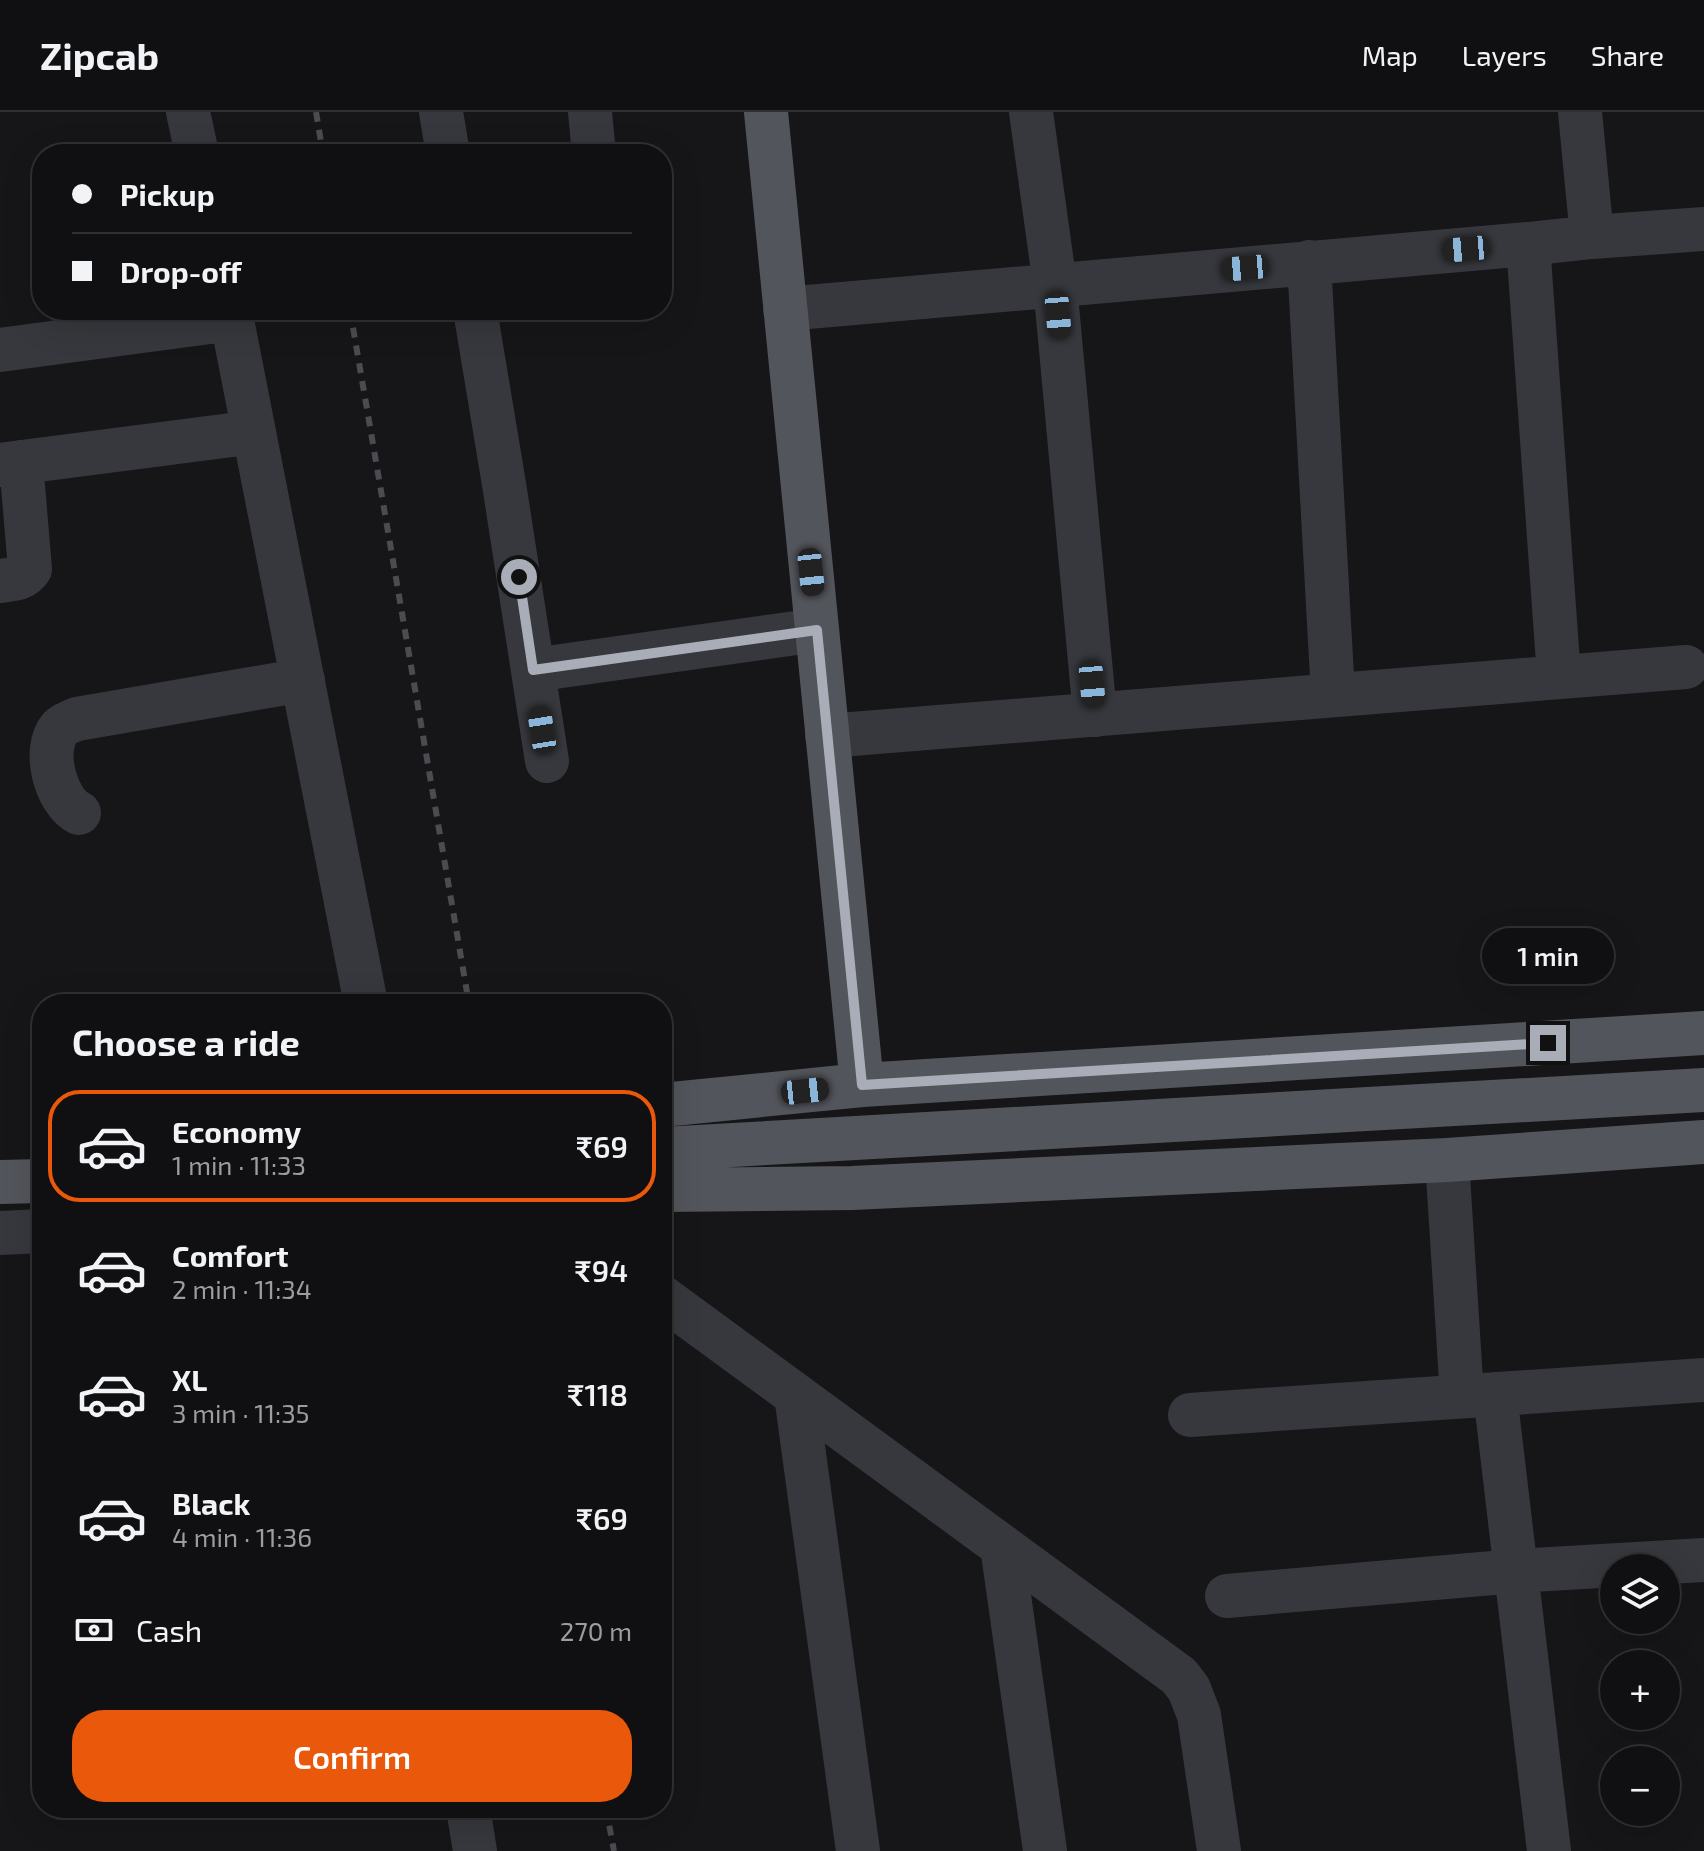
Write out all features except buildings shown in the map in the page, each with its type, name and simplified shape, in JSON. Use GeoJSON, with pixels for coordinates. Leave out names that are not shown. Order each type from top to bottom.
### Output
{"type":"FeatureCollection","features":[{"type":"Feature","properties":{"kind":"main road"},"geometry":{"type":"LineString","coordinates":[[766,112],[862,1085]]}},
{"type":"Feature","properties":{"kind":"main road"},"geometry":{"type":"LineString","coordinates":[[672,1104],[862,1085],[1704,1033]]}},
{"type":"Feature","properties":{"kind":"main road"},"geometry":{"type":"LineString","coordinates":[[672,1148],[1704,1090]]}},
{"type":"Feature","properties":{"kind":"main road"},"geometry":{"type":"LineString","coordinates":[[672,1190],[852,1188],[1447,1160],[1704,1142]]}},
{"type":"Feature","properties":{"kind":"main road"},"geometry":{"type":"LineString","coordinates":[[0,1182],[32,1181]]}},
{"type":"Feature","properties":{"kind":"street"},"geometry":{"type":"LineString","coordinates":[[188,112],[195,144]]}},
{"type":"Feature","properties":{"kind":"street"},"geometry":{"type":"LineString","coordinates":[[441,112],[446,144]]}},
{"type":"Feature","properties":{"kind":"street"},"geometry":{"type":"LineString","coordinates":[[590,112],[593,144]]}},
{"type":"Feature","properties":{"kind":"street"},"geometry":{"type":"LineString","coordinates":[[1031,112],[1055,285],[1095,715]]}},
{"type":"Feature","properties":{"kind":"street"},"geometry":{"type":"LineString","coordinates":[[1580,112],[1592,237]]}},
{"type":"Feature","properties":{"kind":"street"},"geometry":{"type":"LineString","coordinates":[[785,309],[1704,229]]}},
{"type":"Feature","properties":{"kind":"street"},"geometry":{"type":"LineString","coordinates":[[1528,244],[1559,677]]}},
{"type":"Feature","properties":{"kind":"street"},"geometry":{"type":"LineString","coordinates":[[1309,262],[1333,695]]}},
{"type":"Feature","properties":{"kind":"street"},"geometry":{"type":"LineString","coordinates":[[0,350],[192,320]]}},
{"type":"Feature","properties":{"kind":"street"},"geometry":{"type":"LineString","coordinates":[[232,320],[364,994]]}},
{"type":"Feature","properties":{"kind":"street"},"geometry":{"type":"LineString","coordinates":[[477,320],[547,761]]}},
{"type":"Feature","properties":{"kind":"street"},"geometry":{"type":"LineString","coordinates":[[0,581],[17,579],[30,569],[11,463],[254,432]]}},
{"type":"Feature","properties":{"kind":"street"},"geometry":{"type":"LineString","coordinates":[[533,670],[817,630]]}},
{"type":"Feature","properties":{"kind":"street"},"geometry":{"type":"LineString","coordinates":[[827,736],[1686,667]]}},
{"type":"Feature","properties":{"kind":"street"},"geometry":{"type":"LineString","coordinates":[[79,813],[70,808],[61,796],[55,776],[51,754],[61,726],[77,719],[303,680]]}},
{"type":"Feature","properties":{"kind":"street"},"geometry":{"type":"LineString","coordinates":[[1447,1160],[1479,1395],[1516,1571],[1549,1851]]}},
{"type":"Feature","properties":{"kind":"street"},"geometry":{"type":"LineString","coordinates":[[0,1233],[32,1231]]}},
{"type":"Feature","properties":{"kind":"street"},"geometry":{"type":"LineString","coordinates":[[672,1304],[1179,1676],[1189,1689],[1199,1715],[1219,1851]]}},
{"type":"Feature","properties":{"kind":"street"},"geometry":{"type":"LineString","coordinates":[[1190,1415],[1704,1380]]}},
{"type":"Feature","properties":{"kind":"street"},"geometry":{"type":"LineString","coordinates":[[796,1395],[858,1851]]}},
{"type":"Feature","properties":{"kind":"street"},"geometry":{"type":"LineString","coordinates":[[1002,1546],[1045,1851]]}},
{"type":"Feature","properties":{"kind":"street"},"geometry":{"type":"LineString","coordinates":[[1227,1596],[1516,1571],[1704,1560]]}},
{"type":"Feature","properties":{"kind":"street"},"geometry":{"type":"LineString","coordinates":[[470,1818],[475,1851]]}},
{"type":"Feature","properties":{"kind":"railway"},"geometry":{"type":"LineString","coordinates":[[316,112],[321,144]]}},
{"type":"Feature","properties":{"kind":"railway"},"geometry":{"type":"LineString","coordinates":[[352,320],[467,994]]}},
{"type":"Feature","properties":{"kind":"railway"},"geometry":{"type":"LineString","coordinates":[[608,1818],[614,1851]]}},
{"type":"Feature","properties":{"kind":"route"},"geometry":{"type":"LineString","coordinates":[[519,577],[533,670],[817,630],[862,1085],[1548,1043]]}}]}
